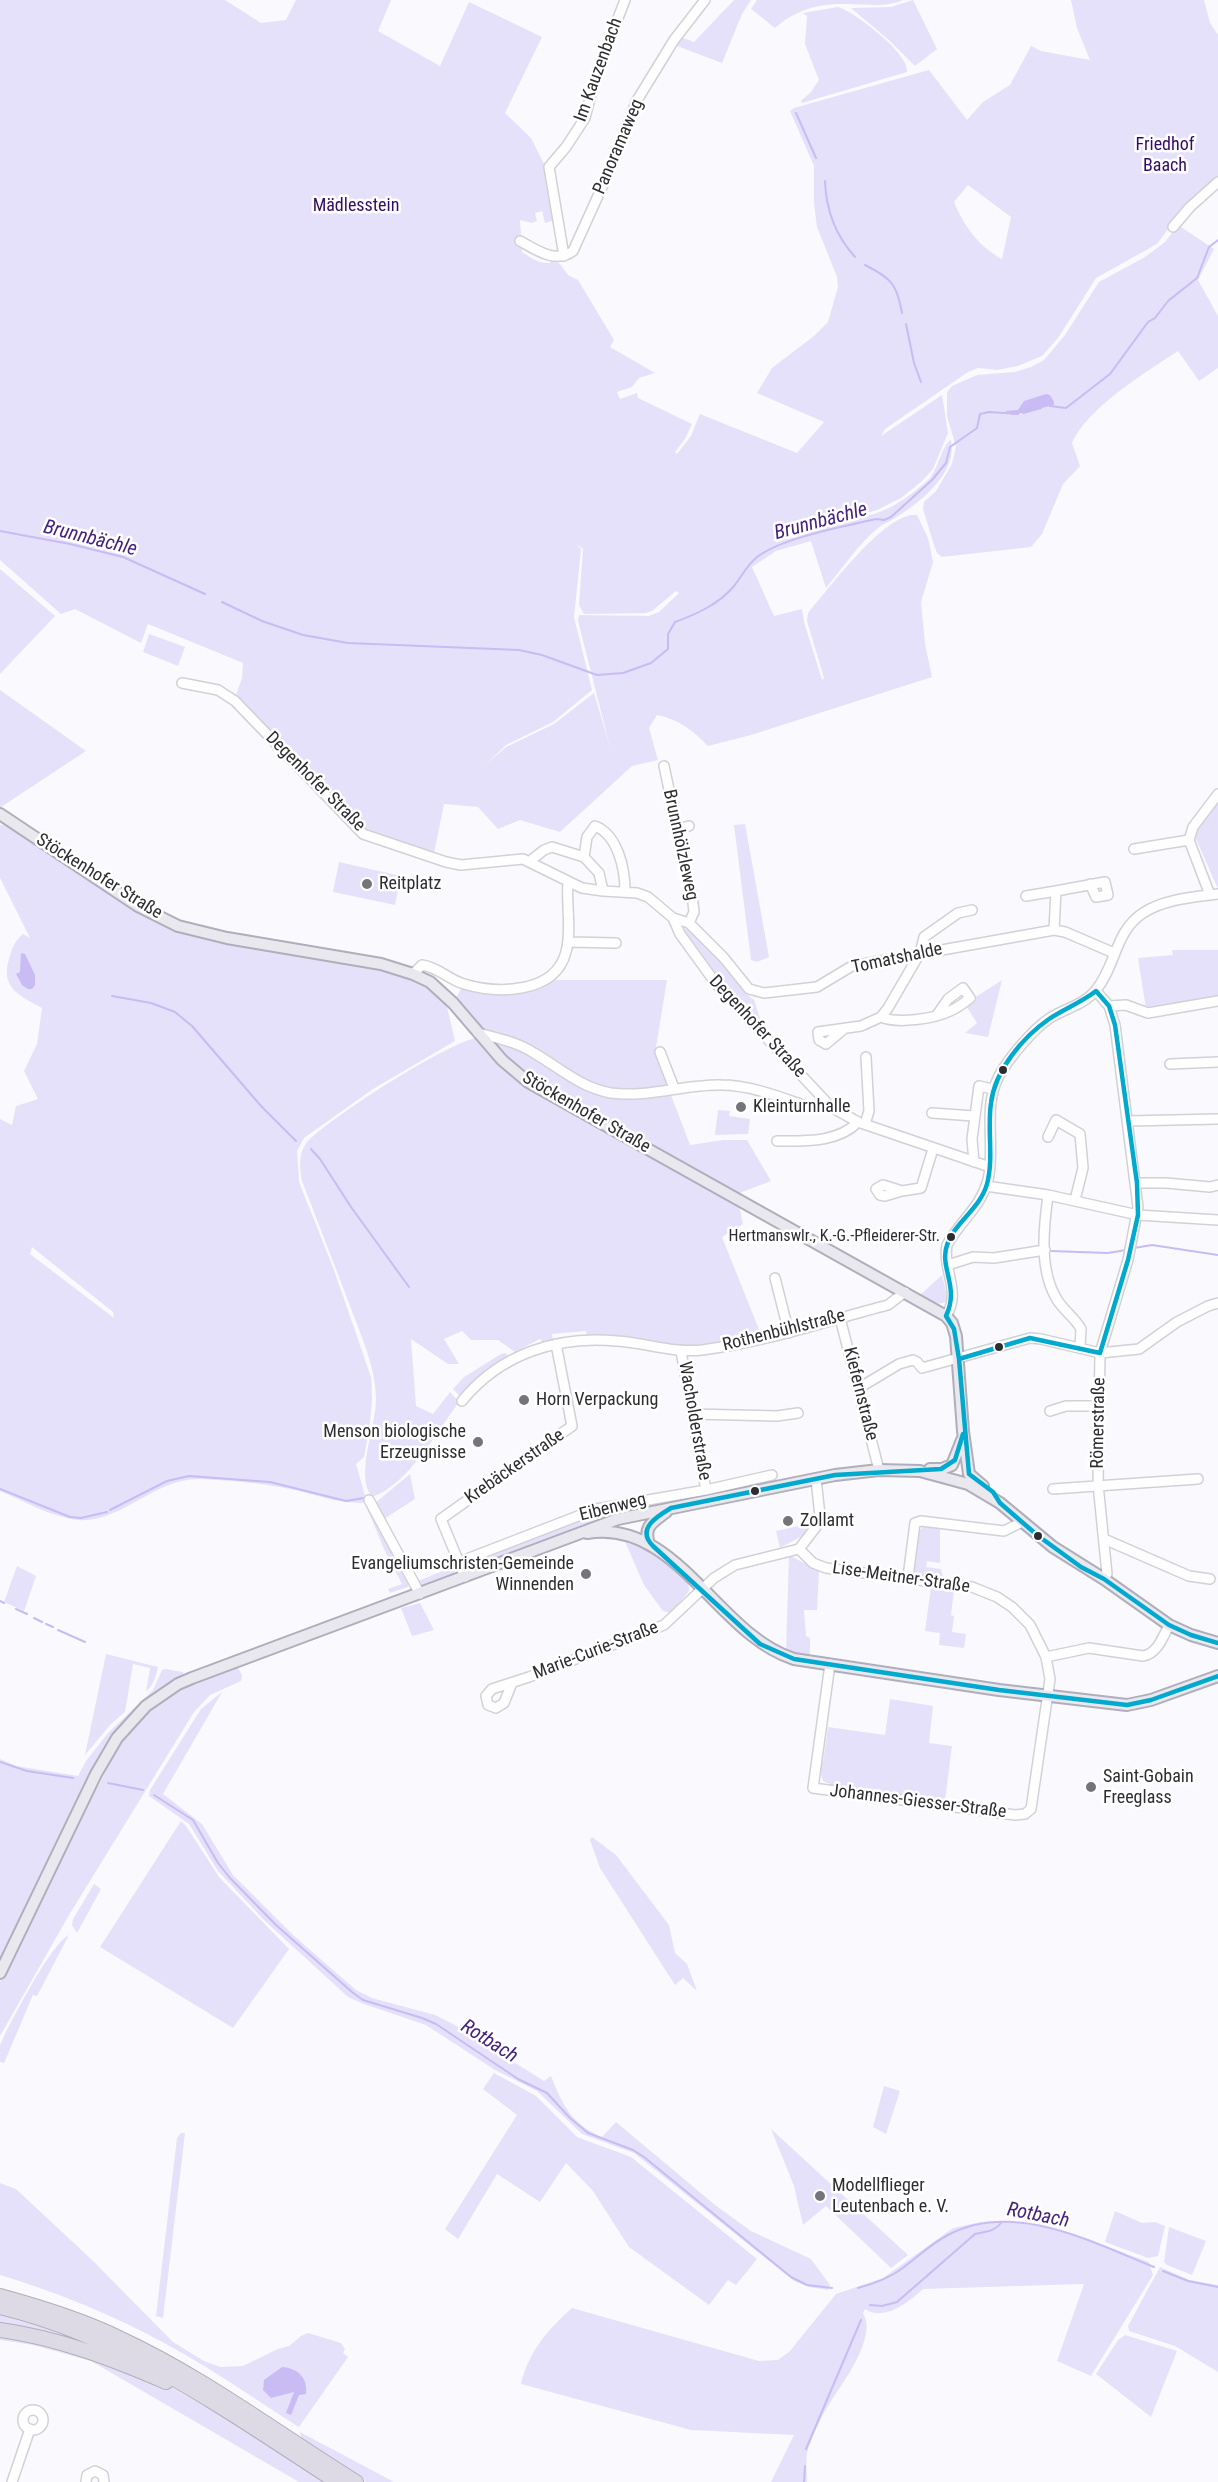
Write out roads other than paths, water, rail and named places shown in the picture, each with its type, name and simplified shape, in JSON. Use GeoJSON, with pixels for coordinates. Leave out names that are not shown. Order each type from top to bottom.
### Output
{"type":"FeatureCollection","features":[{"type":"Feature","properties":{"kind":"highway"},"geometry":{"type":"LineString","coordinates":[[0,2296],[74,2319],[149,2353],[199,2380],[356,2482]]}},
{"type":"Feature","properties":{"kind":"highway"},"geometry":{"type":"LineString","coordinates":[[0,2307],[36,2317],[99,2340],[192,2388],[337,2482]]}},
{"type":"Feature","properties":{"kind":"highway"},"geometry":{"type":"LineString","coordinates":[[0,2330],[75,2347],[178,2387],[192,2388]]}},
{"type":"Feature","properties":{"kind":"main road","name":"Stöckenhofer Straße"},"geometry":{"type":"LineString","coordinates":[[0,814],[138,906],[178,926],[227,938],[381,964],[414,974],[430,982],[453,1003],[502,1060],[528,1082],[946,1316]]}},
{"type":"Feature","properties":{"kind":"main road"},"geometry":{"type":"LineString","coordinates":[[946,1316],[954,1329],[959,1359],[963,1431],[969,1473],[993,1492],[1000,1503]]}},
{"type":"Feature","properties":{"kind":"main road"},"geometry":{"type":"LineString","coordinates":[[0,1973],[105,1756],[131,1721],[153,1701],[178,1684],[618,1519],[816,1479],[879,1470],[942,1469],[956,1461],[963,1431]]}},
{"type":"Feature","properties":{"kind":"main road"},"geometry":{"type":"LineString","coordinates":[[920,1471],[957,1479],[1000,1503],[1066,1557],[1104,1579],[1169,1625],[1191,1635],[1218,1643]]}},
{"type":"Feature","properties":{"kind":"main road"},"geometry":{"type":"LineString","coordinates":[[649,1544],[646,1533],[648,1527],[652,1521],[671,1508]]}},
{"type":"Feature","properties":{"kind":"main road"},"geometry":{"type":"LineString","coordinates":[[569,1536],[610,1532],[633,1537],[649,1544],[702,1589],[763,1646],[794,1659],[1048,1696],[1127,1705],[1152,1700],[1218,1676]]}},
{"type":"Feature","properties":{"kind":"street","name":"Im Kauzenbach"},"geometry":{"type":"LineString","coordinates":[[564,256],[549,167],[567,147],[585,118],[596,75],[625,0]]}},
{"type":"Feature","properties":{"kind":"street","name":"Panoramaweg"},"geometry":{"type":"LineString","coordinates":[[564,256],[576,246],[636,102],[674,40],[705,0]]}},
{"type":"Feature","properties":{"kind":"street"},"geometry":{"type":"LineString","coordinates":[[1173,228],[1190,207],[1218,182]]}},
{"type":"Feature","properties":{"kind":"street"},"geometry":{"type":"LineString","coordinates":[[520,241],[548,255],[564,256]]}},
{"type":"Feature","properties":{"kind":"street","name":"Degenhofer Straße"},"geometry":{"type":"LineString","coordinates":[[182,683],[218,690],[235,701],[363,834],[461,865],[517,859],[530,861],[568,883],[603,891],[625,891],[648,897],[673,918],[680,934],[717,986],[793,1064],[825,1102],[838,1112],[861,1123],[990,1167]]}},
{"type":"Feature","properties":{"kind":"street","name":"Brunnhölzleweg"},"geometry":{"type":"LineString","coordinates":[[664,766],[693,903],[694,912],[689,923]]}},
{"type":"Feature","properties":{"kind":"street"},"geometry":{"type":"LineString","coordinates":[[946,1316],[952,1306],[954,1293],[948,1265],[947,1245],[979,1203],[986,1186],[990,1167],[990,1101],[993,1089],[1005,1066],[1040,1027],[1050,1018],[1096,991],[1126,929],[1150,908],[1172,901],[1214,895],[1188,840],[1193,827],[1218,794]]}},
{"type":"Feature","properties":{"kind":"street"},"geometry":{"type":"LineString","coordinates":[[584,857],[590,832],[596,826],[603,829],[625,870],[625,891]]}},
{"type":"Feature","properties":{"kind":"street"},"geometry":{"type":"LineString","coordinates":[[677,829],[689,826]]}},
{"type":"Feature","properties":{"kind":"street"},"geometry":{"type":"LineString","coordinates":[[1134,849],[1188,840]]}},
{"type":"Feature","properties":{"kind":"street"},"geometry":{"type":"LineString","coordinates":[[530,861],[552,847],[584,857],[599,873],[603,891]]}},
{"type":"Feature","properties":{"kind":"street"},"geometry":{"type":"LineString","coordinates":[[414,974],[422,965],[429,966],[454,981],[482,988],[523,988],[544,980],[559,967],[566,953],[568,883]]}},
{"type":"Feature","properties":{"kind":"street"},"geometry":{"type":"LineString","coordinates":[[1026,896],[1090,884]]}},
{"type":"Feature","properties":{"kind":"street"},"geometry":{"type":"LineString","coordinates":[[1054,930],[1056,891]]}},
{"type":"Feature","properties":{"kind":"street"},"geometry":{"type":"LineString","coordinates":[[844,1029],[870,1023],[881,1017],[920,953],[924,937],[958,913],[972,909]]}},
{"type":"Feature","properties":{"kind":"street","name":"Tomatshalde"},"geometry":{"type":"LineString","coordinates":[[673,918],[689,923],[724,958],[749,989],[756,992],[817,987],[852,966],[1054,930],[1065,932],[1114,953]]}},
{"type":"Feature","properties":{"kind":"street"},"geometry":{"type":"LineString","coordinates":[[568,942],[616,944]]}},
{"type":"Feature","properties":{"kind":"street","name":"Römerstraße"},"geometry":{"type":"LineString","coordinates":[[1096,991],[1109,1006],[1115,1025],[1137,1183],[1138,1215],[1128,1260],[1100,1353],[1098,1484],[1107,1574],[1104,1579]]}},
{"type":"Feature","properties":{"kind":"street"},"geometry":{"type":"LineString","coordinates":[[1109,1006],[1126,1005],[1148,1012],[1218,1001]]}},
{"type":"Feature","properties":{"kind":"street"},"geometry":{"type":"LineString","coordinates":[[881,1017],[902,1021],[937,1015]]}},
{"type":"Feature","properties":{"kind":"street"},"geometry":{"type":"LineString","coordinates":[[478,1033],[523,1047],[574,1080],[597,1089],[626,1094],[723,1084],[762,1092],[806,1106],[825,1102]]}},
{"type":"Feature","properties":{"kind":"street"},"geometry":{"type":"LineString","coordinates":[[660,1052],[675,1088]]}},
{"type":"Feature","properties":{"kind":"street"},"geometry":{"type":"LineString","coordinates":[[777,1141],[816,1140],[861,1123],[869,1111],[866,1057]]}},
{"type":"Feature","properties":{"kind":"street"},"geometry":{"type":"LineString","coordinates":[[1170,1064],[1218,1062]]}},
{"type":"Feature","properties":{"kind":"street"},"geometry":{"type":"LineString","coordinates":[[974,1162],[974,1116],[979,1086],[993,1089]]}},
{"type":"Feature","properties":{"kind":"street"},"geometry":{"type":"LineString","coordinates":[[932,1113],[974,1116]]}},
{"type":"Feature","properties":{"kind":"street"},"geometry":{"type":"LineString","coordinates":[[1128,1121],[1218,1119]]}},
{"type":"Feature","properties":{"kind":"street"},"geometry":{"type":"LineString","coordinates":[[1048,1137],[1056,1120],[1080,1134],[1083,1168],[1075,1200]]}},
{"type":"Feature","properties":{"kind":"street"},"geometry":{"type":"LineString","coordinates":[[902,1191],[921,1188],[933,1149]]}},
{"type":"Feature","properties":{"kind":"street"},"geometry":{"type":"LineString","coordinates":[[1137,1183],[1210,1187],[1218,1185]]}},
{"type":"Feature","properties":{"kind":"street"},"geometry":{"type":"LineString","coordinates":[[986,1186],[1075,1200],[1138,1215],[1218,1220]]}},
{"type":"Feature","properties":{"kind":"street"},"geometry":{"type":"LineString","coordinates":[[1048,1195],[1044,1224],[1052,1289],[1055,1298],[1081,1329],[1080,1347]]}},
{"type":"Feature","properties":{"kind":"street"},"geometry":{"type":"LineString","coordinates":[[948,1265],[973,1257],[994,1258],[1046,1250]]}},
{"type":"Feature","properties":{"kind":"street"},"geometry":{"type":"LineString","coordinates":[[775,1278],[789,1333]]}},
{"type":"Feature","properties":{"kind":"street","name":"Rothenbühlstraße"},"geometry":{"type":"LineString","coordinates":[[462,1401],[472,1389],[501,1367],[534,1348],[584,1340],[617,1341],[681,1351],[745,1344],[888,1305],[905,1292]]}},
{"type":"Feature","properties":{"kind":"street"},"geometry":{"type":"LineString","coordinates":[[859,1388],[904,1362],[918,1362],[922,1368],[1030,1338],[1100,1353],[1139,1349],[1177,1322],[1218,1303]]}},
{"type":"Feature","properties":{"kind":"street","name":"Kiefernstraße"},"geometry":{"type":"LineString","coordinates":[[840,1317],[879,1470]]}},
{"type":"Feature","properties":{"kind":"street","name":"Krebäckerstraße"},"geometry":{"type":"LineString","coordinates":[[465,1577],[441,1519],[572,1426],[556,1344]]}},
{"type":"Feature","properties":{"kind":"street","name":"Wacholderstraße"},"geometry":{"type":"LineString","coordinates":[[681,1351],[706,1490]]}},
{"type":"Feature","properties":{"kind":"street"},"geometry":{"type":"LineString","coordinates":[[1050,1411],[1066,1406],[1100,1406]]}},
{"type":"Feature","properties":{"kind":"street"},"geometry":{"type":"LineString","coordinates":[[693,1414],[777,1416],[798,1413]]}},
{"type":"Feature","properties":{"kind":"street","name":"Eibenweg"},"geometry":{"type":"LineString","coordinates":[[459,1562],[596,1509],[706,1490],[772,1475]]}},
{"type":"Feature","properties":{"kind":"street"},"geometry":{"type":"LineString","coordinates":[[799,1549],[816,1527],[820,1516],[816,1479]]}},
{"type":"Feature","properties":{"kind":"street"},"geometry":{"type":"LineString","coordinates":[[1053,1490],[1098,1484],[1198,1479]]}},
{"type":"Feature","properties":{"kind":"street"},"geometry":{"type":"LineString","coordinates":[[369,1500],[420,1594]]}},
{"type":"Feature","properties":{"kind":"street"},"geometry":{"type":"LineString","coordinates":[[908,1578],[915,1523],[921,1521],[1004,1531],[1022,1522]]}},
{"type":"Feature","properties":{"kind":"street"},"geometry":{"type":"LineString","coordinates":[[1104,1539],[1189,1576],[1210,1579]]}},
{"type":"Feature","properties":{"kind":"street","name":"Lise-Meitner-Straße"},"geometry":{"type":"LineString","coordinates":[[799,1549],[813,1563],[826,1568],[972,1587],[997,1597],[1021,1615],[1030,1625],[1046,1658],[1050,1679],[1048,1696]]}},
{"type":"Feature","properties":{"kind":"street","name":"Marie-Curie-Straße"},"geometry":{"type":"LineString","coordinates":[[512,1683],[664,1625],[714,1578],[735,1566],[799,1549]]}},
{"type":"Feature","properties":{"kind":"street"},"geometry":{"type":"LineString","coordinates":[[1046,1658],[1089,1648],[1148,1655],[1157,1646],[1169,1625]]}},
{"type":"Feature","properties":{"kind":"street","name":"Johannes-Giesser-Straße"},"geometry":{"type":"LineString","coordinates":[[830,1665],[813,1788],[1015,1815],[1025,1814],[1033,1805],[1048,1696]]}},
{"type":"Feature","properties":{"kind":"street"},"geometry":{"type":"LineString","coordinates":[[12,2482],[30,2429]]}},
{"type":"Feature","properties":{"kind":"street"},"geometry":{"type":"LineString","coordinates":[[86,2482],[87,2475],[95,2471],[103,2475],[104,2482]]}},
{"type":"Feature","properties":{"kind":"waterway"},"geometry":{"type":"LineString","coordinates":[[796,113],[816,158]]}},
{"type":"Feature","properties":{"kind":"waterway"},"geometry":{"type":"LineString","coordinates":[[825,181],[827,202],[833,222],[842,240],[855,257]]}},
{"type":"Feature","properties":{"kind":"waterway","name":"Brunnbächle"},"geometry":{"type":"LineString","coordinates":[[1050,406],[1066,408],[1110,374],[1148,322],[1155,318],[1168,301],[1197,278],[1209,247],[1218,240]]}},
{"type":"Feature","properties":{"kind":"waterway"},"geometry":{"type":"LineString","coordinates":[[865,265],[887,278],[895,288],[902,313]]}},
{"type":"Feature","properties":{"kind":"waterway"},"geometry":{"type":"LineString","coordinates":[[906,324],[914,363],[921,382]]}},
{"type":"Feature","properties":{"kind":"waterway","name":"Brunnbächle"},"geometry":{"type":"LineString","coordinates":[[1023,413],[1041,408]]}},
{"type":"Feature","properties":{"kind":"waterway","name":"Brunnbächle"},"geometry":{"type":"LineString","coordinates":[[222,602],[262,621],[303,635],[348,643],[519,650],[542,655],[597,675],[623,673],[651,663],[668,649],[668,634],[675,622],[699,612],[722,598],[757,557],[798,538],[891,517],[932,480],[946,463],[950,447],[977,428],[980,414],[989,412],[1018,414]]}},
{"type":"Feature","properties":{"kind":"waterway","name":"Brunnbächle"},"geometry":{"type":"LineString","coordinates":[[0,531],[123,557],[205,594]]}},
{"type":"Feature","properties":{"kind":"waterway"},"geometry":{"type":"LineString","coordinates":[[112,996],[151,1003],[175,1012],[192,1026],[261,1106],[296,1141]]}},
{"type":"Feature","properties":{"kind":"waterway"},"geometry":{"type":"LineString","coordinates":[[311,1149],[409,1287]]}},
{"type":"Feature","properties":{"kind":"waterway"},"geometry":{"type":"LineString","coordinates":[[1134,1248],[1152,1245],[1218,1255]]}},
{"type":"Feature","properties":{"kind":"waterway"},"geometry":{"type":"LineString","coordinates":[[1051,1251],[1108,1253],[1126,1250]]}},
{"type":"Feature","properties":{"kind":"waterway"},"geometry":{"type":"LineString","coordinates":[[110,1510],[167,1481],[189,1476],[270,1482],[346,1501],[364,1498]]}},
{"type":"Feature","properties":{"kind":"waterway"},"geometry":{"type":"LineString","coordinates":[[0,1489],[70,1517],[81,1518],[107,1512]]}},
{"type":"Feature","properties":{"kind":"waterway"},"geometry":{"type":"LineString","coordinates":[[199,1670],[401,1594]]}},
{"type":"Feature","properties":{"kind":"waterway"},"geometry":{"type":"LineString","coordinates":[[0,1601],[4,1603]]}},
{"type":"Feature","properties":{"kind":"waterway"},"geometry":{"type":"LineString","coordinates":[[16,1609],[27,1614]]}},
{"type":"Feature","properties":{"kind":"waterway"},"geometry":{"type":"LineString","coordinates":[[34,1618],[42,1622]]}},
{"type":"Feature","properties":{"kind":"waterway"},"geometry":{"type":"LineString","coordinates":[[46,1624],[53,1627]]}},
{"type":"Feature","properties":{"kind":"waterway"},"geometry":{"type":"LineString","coordinates":[[58,1630],[85,1642]]}},
{"type":"Feature","properties":{"kind":"waterway"},"geometry":{"type":"LineString","coordinates":[[0,1762],[27,1771],[73,1778]]}},
{"type":"Feature","properties":{"kind":"waterway"},"geometry":{"type":"LineString","coordinates":[[108,1783],[143,1790]]}},
{"type":"Feature","properties":{"kind":"waterway","name":"Rotbach"},"geometry":{"type":"LineString","coordinates":[[154,1795],[193,1820],[218,1863],[230,1878],[276,1925],[363,2000],[436,2024],[518,2079],[547,2093],[570,2118],[588,2133],[633,2150],[644,2157],[791,2277],[807,2285],[832,2288]]}},
{"type":"Feature","properties":{"kind":"waterway","name":"Rotbach"},"geometry":{"type":"LineString","coordinates":[[858,2288],[895,2273],[948,2235],[973,2225],[999,2222],[1025,2223],[1052,2228],[1154,2267]]}},
{"type":"Feature","properties":{"kind":"waterway"},"geometry":{"type":"LineString","coordinates":[[870,2305],[882,2306],[897,2302],[975,2234],[987,2232],[1002,2222]]}},
{"type":"Feature","properties":{"kind":"waterway","name":"Rotbach"},"geometry":{"type":"LineString","coordinates":[[1163,2271],[1188,2281],[1218,2287]]}},
{"type":"Feature","properties":{"kind":"waterway"},"geometry":{"type":"LineString","coordinates":[[806,2449],[861,2320]]}},
{"type":"Feature","properties":{"kind":"waterway"},"geometry":{"type":"LineString","coordinates":[[804,2482],[805,2466]]}},
{"type":"Feature","properties":{"kind":"place","name":"Reitplatz"},"geometry":{"type":"Point","coordinates":[367,884]}},
{"type":"Feature","properties":{"kind":"place","name":"Kleinturnhalle"},"geometry":{"type":"Point","coordinates":[741,1107]}},
{"type":"Feature","properties":{"kind":"place","name":"Hertmanswlr., K.-G.-Pfleiderer-Str."},"geometry":{"type":"Point","coordinates":[951,1237]}},
{"type":"Feature","properties":{"kind":"place","name":"Horn Verpackung"},"geometry":{"type":"Point","coordinates":[524,1400]}},
{"type":"Feature","properties":{"kind":"place","name":"Menson biologische Erzeugnisse"},"geometry":{"type":"Point","coordinates":[478,1442]}},
{"type":"Feature","properties":{"kind":"place","name":"Zollamt"},"geometry":{"type":"Point","coordinates":[788,1521]}},
{"type":"Feature","properties":{"kind":"place","name":"Evangeliumschristen-Gemeinde Winnenden"},"geometry":{"type":"Point","coordinates":[586,1574]}},
{"type":"Feature","properties":{"kind":"place","name":"Saint-Gobain Freeglass"},"geometry":{"type":"Point","coordinates":[1091,1787]}},
{"type":"Feature","properties":{"kind":"place","name":"Modellflieger Leutenbach e. V."},"geometry":{"type":"Point","coordinates":[820,2196]}},
{"type":"Feature","properties":{"kind":"park label","name":"Friedhof Baach"},"geometry":{"type":"Point","coordinates":[1165,155]}},
{"type":"Feature","properties":{"kind":"park label","name":"Mädlesstein"},"geometry":{"type":"Point","coordinates":[356,206]}}]}
